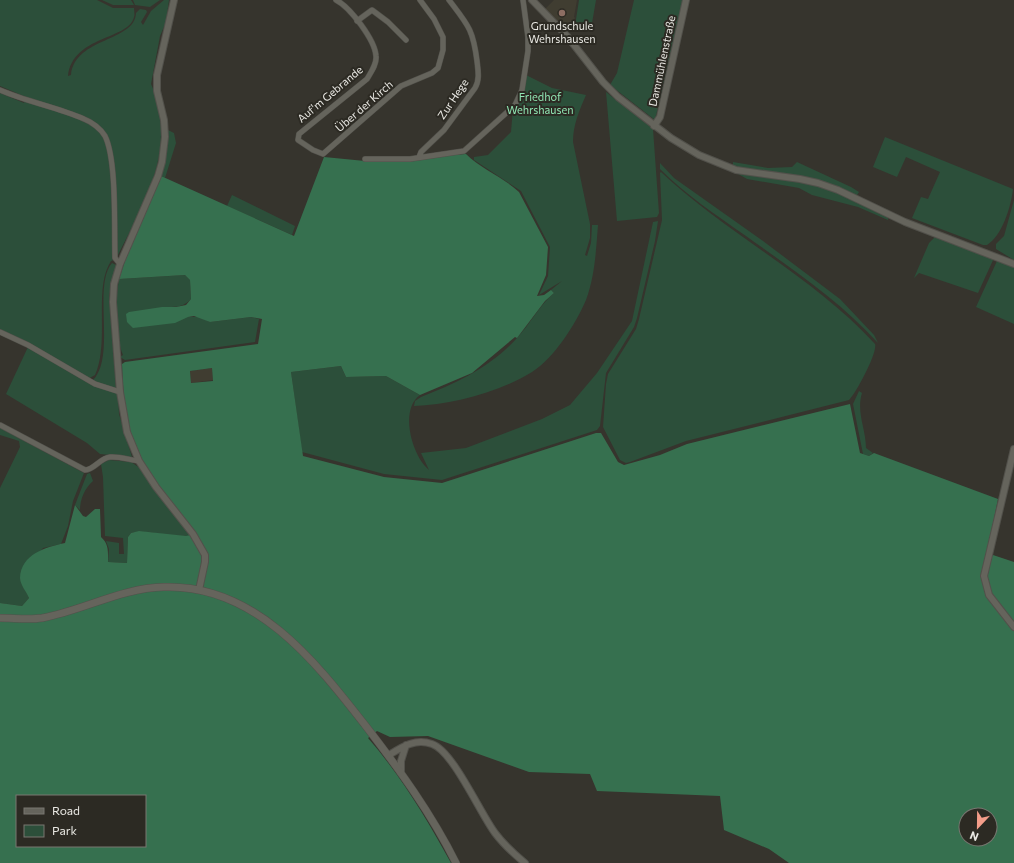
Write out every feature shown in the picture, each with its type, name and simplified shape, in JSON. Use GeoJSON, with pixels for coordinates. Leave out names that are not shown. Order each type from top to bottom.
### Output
{"type":"FeatureCollection","features":[{"type":"Feature","properties":{"kind":"main road"},"geometry":{"type":"LineString","coordinates":[[0,618],[41,618],[82,608],[111,596],[130,591],[164,587],[199,590],[239,603],[277,628],[307,655],[330,680],[389,755],[429,813],[456,863]]}},
{"type":"Feature","properties":{"kind":"street"},"geometry":{"type":"LineString","coordinates":[[174,0],[157,75],[157,91],[165,129],[162,162],[158,176],[120,264],[113,302],[120,392],[127,432],[139,461],[146,473],[202,548],[206,560],[199,590]]}},
{"type":"Feature","properties":{"kind":"street","name":"Auf'm Gebrande"},"geometry":{"type":"LineString","coordinates":[[324,154],[303,144],[299,141],[298,137],[301,132],[367,79],[374,67],[376,56],[375,51],[351,12],[336,0]]}},
{"type":"Feature","properties":{"kind":"street","name":"Über der Kirch"},"geometry":{"type":"LineString","coordinates":[[324,154],[401,86],[432,73],[438,68],[443,50],[443,37],[434,19],[420,0]]}},
{"type":"Feature","properties":{"kind":"street","name":"Zur Hege"},"geometry":{"type":"LineString","coordinates":[[419,157],[421,152],[444,130],[475,88],[478,80],[473,37],[466,22],[449,0]]}},
{"type":"Feature","properties":{"kind":"street"},"geometry":{"type":"LineString","coordinates":[[365,159],[388,160],[464,151],[515,105],[522,90],[528,51],[528,37],[523,0]]}},
{"type":"Feature","properties":{"kind":"street"},"geometry":{"type":"LineString","coordinates":[[532,0],[567,36],[605,84],[628,106],[690,151],[720,165],[746,172],[800,179],[818,183],[851,196],[905,222],[1014,264]]}},
{"type":"Feature","properties":{"kind":"street","name":"Dammühlenstraße"},"geometry":{"type":"LineString","coordinates":[[654,126],[660,116],[686,0]]}},
{"type":"Feature","properties":{"kind":"street"},"geometry":{"type":"LineString","coordinates":[[357,21],[369,10],[374,10],[406,40]]}},
{"type":"Feature","properties":{"kind":"street"},"geometry":{"type":"LineString","coordinates":[[0,90],[84,119],[102,132],[107,140],[110,157],[113,190],[115,258],[120,264]]}},
{"type":"Feature","properties":{"kind":"street"},"geometry":{"type":"LineString","coordinates":[[0,332],[28,345],[95,384],[120,392]]}},
{"type":"Feature","properties":{"kind":"street"},"geometry":{"type":"LineString","coordinates":[[0,425],[85,470],[89,470],[98,463],[110,457],[139,461]]}},
{"type":"Feature","properties":{"kind":"street"},"geometry":{"type":"LineString","coordinates":[[1014,449],[984,576],[989,595],[1014,627]]}},
{"type":"Feature","properties":{"kind":"street"},"geometry":{"type":"LineString","coordinates":[[389,755],[406,745],[417,742],[427,742],[443,751],[452,762],[495,833],[507,847],[525,863]]}},
{"type":"Feature","properties":{"kind":"street"},"geometry":{"type":"LineString","coordinates":[[401,773],[401,761],[406,745]]}},
{"type":"Feature","properties":{"kind":"shaded area","name":"Grundschule Wehrshausen"},"geometry":{"type":"Polygon","coordinates":[[[554,0],[577,0],[575,18],[566,32],[545,9],[554,0]]]}},
{"type":"Feature","properties":{"kind":"shaded area"},"geometry":{"type":"Polygon","coordinates":[[[212,368],[213,380],[191,383],[190,371],[212,368]]]}},
{"type":"Feature","properties":{"kind":"green space"},"geometry":{"type":"Polygon","coordinates":[[[0,0],[97,0],[113,8],[134,8],[134,16],[130,24],[122,30],[90,45],[80,53],[72,63],[68,76],[71,75],[75,63],[83,53],[93,46],[126,30],[133,22],[136,13],[140,9],[146,10],[147,12],[141,22],[143,25],[151,11],[164,0],[169,0],[166,22],[160,36],[151,84],[159,110],[161,130],[160,149],[151,186],[144,203],[118,255],[111,261],[106,272],[103,285],[102,331],[99,361],[95,375],[88,379],[0,330],[0,93],[24,103],[26,97],[0,86],[0,0]]]}},
{"type":"Feature","properties":{"kind":"green space"},"geometry":{"type":"Polygon","coordinates":[[[102,0],[131,0],[134,5],[113,5],[102,0]]]}},
{"type":"Feature","properties":{"kind":"green space"},"geometry":{"type":"Polygon","coordinates":[[[133,0],[160,0],[150,7],[135,5],[133,0]]]}},
{"type":"Feature","properties":{"kind":"green space"},"geometry":{"type":"Polygon","coordinates":[[[579,0],[596,0],[591,29],[575,26],[579,0]]]}},
{"type":"Feature","properties":{"kind":"green space"},"geometry":{"type":"Polygon","coordinates":[[[634,0],[683,0],[655,120],[610,85],[617,73],[634,0]]]}},
{"type":"Feature","properties":{"kind":"green space","name":"Friedhof Wehrshausen"},"geometry":{"type":"Polygon","coordinates":[[[526,75],[552,88],[586,95],[575,124],[573,142],[590,224],[590,238],[585,255],[587,256],[591,243],[592,225],[598,225],[593,272],[586,300],[564,340],[549,358],[532,372],[505,386],[475,396],[444,403],[414,406],[415,401],[421,397],[448,386],[473,373],[485,366],[507,348],[522,333],[554,293],[551,290],[562,281],[539,295],[548,276],[550,247],[521,191],[474,160],[474,157],[488,155],[511,132],[513,108],[526,75]]]}},
{"type":"Feature","properties":{"kind":"green space"},"geometry":{"type":"Polygon","coordinates":[[[606,92],[653,129],[659,213],[657,217],[617,221],[606,92]]]}},
{"type":"Feature","properties":{"kind":"green space"},"geometry":{"type":"Polygon","coordinates":[[[168,130],[174,133],[176,143],[165,178],[161,176],[168,130]]]}},
{"type":"Feature","properties":{"kind":"green space"},"geometry":{"type":"Polygon","coordinates":[[[885,137],[1013,189],[1005,220],[992,241],[987,245],[983,245],[912,218],[921,197],[928,199],[940,172],[906,157],[897,177],[873,167],[885,137]]]}},
{"type":"Feature","properties":{"kind":"green space"},"geometry":{"type":"Polygon","coordinates":[[[466,154],[519,192],[548,247],[546,275],[537,296],[544,295],[551,290],[554,293],[545,301],[517,338],[515,337],[472,373],[420,395],[386,376],[346,377],[341,366],[291,372],[303,456],[384,477],[442,483],[596,433],[601,433],[618,462],[624,465],[660,455],[687,444],[850,404],[860,453],[869,456],[874,453],[998,499],[987,553],[1014,562],[1014,863],[789,863],[769,849],[724,830],[720,796],[597,791],[590,774],[529,772],[428,736],[390,737],[377,731],[368,738],[392,767],[413,798],[451,863],[0,863],[0,603],[22,606],[29,598],[20,580],[21,570],[30,557],[36,553],[65,543],[75,505],[83,516],[86,517],[95,509],[100,509],[101,537],[107,545],[108,562],[127,563],[128,537],[131,533],[139,531],[186,536],[196,534],[154,480],[137,449],[132,437],[126,413],[122,364],[125,362],[258,344],[262,319],[251,317],[210,322],[194,316],[175,323],[133,328],[127,322],[126,314],[129,312],[186,305],[191,299],[190,280],[185,275],[119,279],[130,246],[161,176],[294,236],[324,157],[365,161],[466,154]],[[212,368],[190,371],[191,383],[213,381],[212,368]]]}},
{"type":"Feature","properties":{"kind":"green space"},"geometry":{"type":"Polygon","coordinates":[[[733,162],[768,168],[792,167],[797,162],[859,192],[854,200],[888,216],[888,220],[858,207],[812,195],[799,188],[747,179],[733,171],[733,162]]]}},
{"type":"Feature","properties":{"kind":"green space"},"geometry":{"type":"Polygon","coordinates":[[[660,163],[674,178],[763,241],[840,299],[874,335],[878,343],[832,299],[680,187],[660,169],[660,163]]]}},
{"type":"Feature","properties":{"kind":"green space"},"geometry":{"type":"Polygon","coordinates":[[[661,172],[714,216],[825,297],[875,344],[870,363],[849,400],[686,441],[630,462],[626,463],[620,460],[603,427],[606,384],[608,374],[636,329],[639,319],[662,220],[661,172]]]}},
{"type":"Feature","properties":{"kind":"green space"},"geometry":{"type":"Polygon","coordinates":[[[232,195],[295,226],[292,235],[227,206],[232,195]]]}},
{"type":"Feature","properties":{"kind":"green space"},"geometry":{"type":"Polygon","coordinates":[[[1014,200],[1014,260],[996,249],[996,244],[1004,236],[1014,200]]]}},
{"type":"Feature","properties":{"kind":"green space"},"geometry":{"type":"Polygon","coordinates":[[[658,221],[655,241],[634,327],[606,373],[600,426],[597,430],[442,480],[384,474],[302,452],[291,372],[341,366],[346,377],[386,376],[420,395],[414,402],[410,411],[410,433],[417,454],[429,470],[421,453],[466,448],[542,419],[570,405],[597,373],[632,321],[653,222],[658,221]]]}},
{"type":"Feature","properties":{"kind":"green space"},"geometry":{"type":"Polygon","coordinates":[[[935,237],[994,258],[978,293],[919,273],[914,278],[929,243],[935,237]]]}},
{"type":"Feature","properties":{"kind":"green space"},"geometry":{"type":"Polygon","coordinates":[[[997,261],[1014,267],[1014,324],[976,307],[997,261]]]}},
{"type":"Feature","properties":{"kind":"green space"},"geometry":{"type":"Polygon","coordinates":[[[112,263],[116,265],[109,296],[116,389],[92,381],[99,370],[103,356],[104,288],[106,274],[112,263]]]}},
{"type":"Feature","properties":{"kind":"green space"},"geometry":{"type":"Polygon","coordinates":[[[185,275],[190,280],[191,299],[185,304],[174,307],[162,307],[188,317],[200,317],[210,322],[251,317],[259,319],[255,342],[125,360],[120,357],[123,355],[118,337],[116,317],[119,279],[185,275]]]}},
{"type":"Feature","properties":{"kind":"green space"},"geometry":{"type":"Polygon","coordinates":[[[28,347],[118,393],[119,414],[132,457],[100,454],[87,443],[6,394],[28,347]]]}},
{"type":"Feature","properties":{"kind":"green space"},"geometry":{"type":"Polygon","coordinates":[[[859,391],[862,393],[860,407],[866,448],[873,453],[869,456],[863,454],[853,404],[859,391]]]}},
{"type":"Feature","properties":{"kind":"green space"},"geometry":{"type":"Polygon","coordinates":[[[0,428],[84,473],[73,501],[68,526],[61,544],[43,548],[20,579],[29,598],[22,606],[0,603],[0,488],[20,447],[19,441],[0,435],[0,428]]]}},
{"type":"Feature","properties":{"kind":"green space"},"geometry":{"type":"Polygon","coordinates":[[[109,460],[131,462],[140,468],[153,488],[191,536],[184,537],[144,532],[131,533],[128,537],[127,563],[108,562],[109,549],[106,541],[119,543],[119,554],[124,554],[123,538],[105,536],[103,477],[101,464],[109,460]]]}},
{"type":"Feature","properties":{"kind":"green space"},"geometry":{"type":"Polygon","coordinates":[[[90,473],[93,481],[84,494],[80,510],[75,505],[87,474],[90,473]]]}},
{"type":"Feature","properties":{"kind":"place","name":"Grundschule Wehrshausen"},"geometry":{"type":"Point","coordinates":[562,13]}}]}
